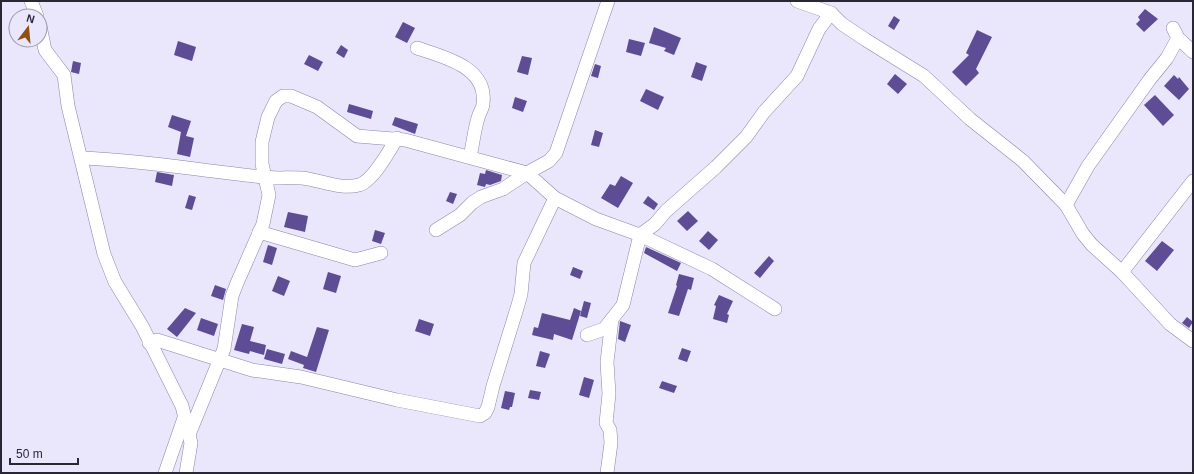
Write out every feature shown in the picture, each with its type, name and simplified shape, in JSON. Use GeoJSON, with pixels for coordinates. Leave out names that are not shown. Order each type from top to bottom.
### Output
{"type":"FeatureCollection","features":[{"type":"Feature","properties":{"kind":"street"},"geometry":{"type":"LineString","coordinates":[[436,230],[460,215],[472,203],[481,197],[503,189],[527,172],[549,161],[556,153],[608,1]]}},
{"type":"Feature","properties":{"kind":"street"},"geometry":{"type":"LineString","coordinates":[[797,1],[831,13],[842,24],[924,76],[970,119],[1023,161],[1066,205],[1083,234],[1092,245],[1122,272],[1170,324],[1193,341]]}},
{"type":"Feature","properties":{"kind":"street"},"geometry":{"type":"LineString","coordinates":[[587,335],[604,329],[623,305],[640,235],[656,224],[666,211],[716,167],[746,136],[764,112],[798,76],[819,29],[831,13]]}},
{"type":"Feature","properties":{"kind":"street"},"geometry":{"type":"LineString","coordinates":[[1066,205],[1088,166],[1150,78],[1167,58],[1175,33],[1193,52]]}},
{"type":"Feature","properties":{"kind":"street"},"geometry":{"type":"LineString","coordinates":[[45,48],[61,70],[66,82],[68,106],[82,158],[104,254],[115,282],[142,326],[149,343],[182,406],[184,418],[190,432]]}},
{"type":"Feature","properties":{"kind":"street"},"geometry":{"type":"LineString","coordinates":[[417,48],[459,63],[476,76],[482,89],[483,104],[478,119],[470,157]]}},
{"type":"Feature","properties":{"kind":"street"},"geometry":{"type":"LineString","coordinates":[[186,473],[190,454],[190,432],[226,338],[232,296],[245,261],[263,224],[269,195],[265,178],[262,142],[268,117],[276,101],[283,96],[291,96],[317,108],[357,136],[381,139],[397,138],[527,172],[555,198],[596,219],[640,235],[712,269],[775,309]]}},
{"type":"Feature","properties":{"kind":"street"},"geometry":{"type":"LineString","coordinates":[[82,158],[122,159],[265,178],[303,178],[325,184],[347,186],[361,184],[370,177],[397,138]]}},
{"type":"Feature","properties":{"kind":"street"},"geometry":{"type":"LineString","coordinates":[[1122,272],[1193,181]]}},
{"type":"Feature","properties":{"kind":"street"},"geometry":{"type":"LineString","coordinates":[[149,343],[157,340],[252,370],[301,377],[397,400],[480,416],[485,413],[488,407],[518,305],[521,294],[524,263],[555,198]]}},
{"type":"Feature","properties":{"kind":"street"},"geometry":{"type":"LineString","coordinates":[[259,232],[354,260],[381,252]]}},
{"type":"Feature","properties":{"kind":"street"},"geometry":{"type":"LineString","coordinates":[[607,473],[611,443],[610,430],[606,423],[609,394],[606,362],[612,318]]}},
{"type":"Feature","properties":{"kind":"street"},"geometry":{"type":"LineString","coordinates":[[165,473],[184,418]]}},
{"type":"Feature","properties":{"kind":"building"},"geometry":{"type":"Polygon","coordinates":[[[1145,9],[1158,19],[1144,32],[1136,24],[1140,20],[1138,17],[1145,9]]]}},
{"type":"Feature","properties":{"kind":"building"},"geometry":{"type":"Polygon","coordinates":[[[894,16],[900,20],[894,30],[888,26],[894,16]]]}},
{"type":"Feature","properties":{"kind":"building"},"geometry":{"type":"Polygon","coordinates":[[[403,22],[415,28],[407,43],[395,37],[403,22]]]}},
{"type":"Feature","properties":{"kind":"building"},"geometry":{"type":"Polygon","coordinates":[[[654,27],[681,38],[674,55],[664,51],[666,48],[649,43],[654,27]]]}},
{"type":"Feature","properties":{"kind":"building"},"geometry":{"type":"Polygon","coordinates":[[[977,30],[992,37],[976,69],[979,73],[966,86],[952,72],[969,55],[966,53],[977,30]]]}},
{"type":"Feature","properties":{"kind":"building"},"geometry":{"type":"Polygon","coordinates":[[[629,39],[645,43],[641,56],[626,52],[629,39]]]}},
{"type":"Feature","properties":{"kind":"building"},"geometry":{"type":"Polygon","coordinates":[[[178,41],[196,47],[192,61],[174,55],[178,41]]]}},
{"type":"Feature","properties":{"kind":"building"},"geometry":{"type":"Polygon","coordinates":[[[341,45],[348,50],[344,58],[336,53],[341,45]]]}},
{"type":"Feature","properties":{"kind":"building"},"geometry":{"type":"Polygon","coordinates":[[[309,55],[323,62],[318,71],[304,64],[309,55]]]}},
{"type":"Feature","properties":{"kind":"building"},"geometry":{"type":"Polygon","coordinates":[[[522,56],[532,58],[528,75],[517,72],[522,56]]]}},
{"type":"Feature","properties":{"kind":"building"},"geometry":{"type":"Polygon","coordinates":[[[73,61],[81,63],[79,74],[71,72],[73,61]]]}},
{"type":"Feature","properties":{"kind":"building"},"geometry":{"type":"Polygon","coordinates":[[[696,62],[707,66],[702,81],[691,77],[696,62]]]}},
{"type":"Feature","properties":{"kind":"building"},"geometry":{"type":"Polygon","coordinates":[[[595,64],[601,66],[598,78],[591,76],[595,64]]]}},
{"type":"Feature","properties":{"kind":"building"},"geometry":{"type":"Polygon","coordinates":[[[895,74],[907,84],[898,94],[887,84],[895,74]]]}},
{"type":"Feature","properties":{"kind":"building"},"geometry":{"type":"Polygon","coordinates":[[[1174,75],[1178,79],[1179,77],[1189,89],[1179,100],[1164,86],[1174,75]]]}},
{"type":"Feature","properties":{"kind":"building"},"geometry":{"type":"Polygon","coordinates":[[[646,89],[664,97],[658,110],[640,101],[646,89]]]}},
{"type":"Feature","properties":{"kind":"building"},"geometry":{"type":"Polygon","coordinates":[[[1155,95],[1174,115],[1163,126],[1144,105],[1155,95]]]}},
{"type":"Feature","properties":{"kind":"building"},"geometry":{"type":"Polygon","coordinates":[[[515,97],[527,101],[523,112],[512,108],[515,97]]]}},
{"type":"Feature","properties":{"kind":"building"},"geometry":{"type":"Polygon","coordinates":[[[349,104],[373,111],[371,119],[347,112],[349,104]]]}},
{"type":"Feature","properties":{"kind":"building"},"geometry":{"type":"Polygon","coordinates":[[[172,115],[191,121],[186,136],[194,138],[190,157],[177,154],[181,132],[168,127],[172,115]]]}},
{"type":"Feature","properties":{"kind":"building"},"geometry":{"type":"Polygon","coordinates":[[[395,117],[418,124],[415,134],[392,125],[395,117]]]}},
{"type":"Feature","properties":{"kind":"building"},"geometry":{"type":"Polygon","coordinates":[[[595,130],[603,133],[599,147],[591,145],[595,130]]]}},
{"type":"Feature","properties":{"kind":"building"},"geometry":{"type":"Polygon","coordinates":[[[486,170],[502,175],[501,181],[490,185],[486,184],[485,187],[477,185],[480,173],[485,174],[486,170]]]}},
{"type":"Feature","properties":{"kind":"building"},"geometry":{"type":"Polygon","coordinates":[[[157,172],[174,175],[172,186],[155,182],[157,172]]]}},
{"type":"Feature","properties":{"kind":"building"},"geometry":{"type":"Polygon","coordinates":[[[621,176],[633,183],[618,208],[601,198],[610,184],[615,186],[621,176]]]}},
{"type":"Feature","properties":{"kind":"building"},"geometry":{"type":"Polygon","coordinates":[[[450,192],[457,194],[453,204],[446,201],[450,192]]]}},
{"type":"Feature","properties":{"kind":"building"},"geometry":{"type":"Polygon","coordinates":[[[189,195],[196,197],[192,210],[185,208],[189,195]]]}},
{"type":"Feature","properties":{"kind":"building"},"geometry":{"type":"Polygon","coordinates":[[[648,196],[658,204],[654,210],[643,203],[648,196]]]}},
{"type":"Feature","properties":{"kind":"building"},"geometry":{"type":"Polygon","coordinates":[[[688,211],[698,221],[687,231],[677,221],[688,211]]]}},
{"type":"Feature","properties":{"kind":"building"},"geometry":{"type":"Polygon","coordinates":[[[288,212],[308,216],[305,232],[284,227],[288,212]]]}},
{"type":"Feature","properties":{"kind":"building"},"geometry":{"type":"Polygon","coordinates":[[[375,230],[385,233],[381,244],[372,241],[375,230]]]}},
{"type":"Feature","properties":{"kind":"building"},"geometry":{"type":"Polygon","coordinates":[[[708,231],[718,240],[709,250],[699,241],[708,231]]]}},
{"type":"Feature","properties":{"kind":"building"},"geometry":{"type":"Polygon","coordinates":[[[1162,241],[1174,250],[1157,271],[1145,261],[1162,241]]]}},
{"type":"Feature","properties":{"kind":"building"},"geometry":{"type":"Polygon","coordinates":[[[268,245],[277,248],[272,265],[263,262],[268,245]]]}},
{"type":"Feature","properties":{"kind":"building"},"geometry":{"type":"Polygon","coordinates":[[[646,247],[681,263],[677,271],[644,253],[646,247]]]}},
{"type":"Feature","properties":{"kind":"building"},"geometry":{"type":"Polygon","coordinates":[[[769,256],[774,261],[760,278],[754,273],[769,256]]]}},
{"type":"Feature","properties":{"kind":"building"},"geometry":{"type":"Polygon","coordinates":[[[573,267],[583,271],[580,279],[570,275],[573,267]]]}},
{"type":"Feature","properties":{"kind":"building"},"geometry":{"type":"Polygon","coordinates":[[[328,272],[341,276],[336,293],[323,289],[328,272]]]}},
{"type":"Feature","properties":{"kind":"building"},"geometry":{"type":"Polygon","coordinates":[[[679,274],[694,278],[691,290],[688,289],[679,316],[668,313],[677,286],[679,274]]]}},
{"type":"Feature","properties":{"kind":"building"},"geometry":{"type":"Polygon","coordinates":[[[278,276],[290,281],[284,296],[272,291],[278,276]]]}},
{"type":"Feature","properties":{"kind":"building"},"geometry":{"type":"Polygon","coordinates":[[[215,285],[226,289],[223,300],[211,296],[215,285]]]}},
{"type":"Feature","properties":{"kind":"building"},"geometry":{"type":"Polygon","coordinates":[[[719,295],[733,301],[727,314],[729,315],[727,323],[713,319],[716,306],[714,305],[719,295]]]}},
{"type":"Feature","properties":{"kind":"building"},"geometry":{"type":"Polygon","coordinates":[[[584,301],[591,303],[587,318],[580,316],[584,301]]]}},
{"type":"Feature","properties":{"kind":"building"},"geometry":{"type":"Polygon","coordinates":[[[185,308],[196,313],[177,337],[167,329],[185,308]]]}},
{"type":"Feature","properties":{"kind":"building"},"geometry":{"type":"Polygon","coordinates":[[[574,308],[581,311],[572,340],[554,334],[553,340],[532,335],[534,327],[538,328],[542,313],[570,320],[574,308]]]}},
{"type":"Feature","properties":{"kind":"building"},"geometry":{"type":"Polygon","coordinates":[[[1187,317],[1193,322],[1189,328],[1182,323],[1187,317]]]}},
{"type":"Feature","properties":{"kind":"building"},"geometry":{"type":"Polygon","coordinates":[[[201,318],[218,324],[214,336],[197,330],[201,318]]]}},
{"type":"Feature","properties":{"kind":"building"},"geometry":{"type":"Polygon","coordinates":[[[419,319],[434,324],[430,336],[415,331],[419,319]]]}},
{"type":"Feature","properties":{"kind":"building"},"geometry":{"type":"Polygon","coordinates":[[[620,321],[631,325],[625,342],[618,339],[620,321]]]}},
{"type":"Feature","properties":{"kind":"building"},"geometry":{"type":"Polygon","coordinates":[[[242,324],[254,327],[250,341],[266,345],[264,355],[250,351],[249,354],[234,350],[242,324]]]}},
{"type":"Feature","properties":{"kind":"building"},"geometry":{"type":"Polygon","coordinates":[[[317,327],[329,330],[316,372],[303,368],[304,365],[288,359],[291,351],[307,357],[317,327]]]}},
{"type":"Feature","properties":{"kind":"building"},"geometry":{"type":"Polygon","coordinates":[[[682,348],[691,351],[687,362],[678,359],[682,348]]]}},
{"type":"Feature","properties":{"kind":"building"},"geometry":{"type":"Polygon","coordinates":[[[267,349],[285,354],[282,364],[264,359],[267,349]]]}},
{"type":"Feature","properties":{"kind":"building"},"geometry":{"type":"Polygon","coordinates":[[[540,351],[550,354],[545,368],[536,366],[540,351]]]}},
{"type":"Feature","properties":{"kind":"building"},"geometry":{"type":"Polygon","coordinates":[[[584,377],[594,380],[589,398],[579,395],[584,377]]]}},
{"type":"Feature","properties":{"kind":"building"},"geometry":{"type":"Polygon","coordinates":[[[662,381],[677,386],[674,393],[659,388],[662,381]]]}},
{"type":"Feature","properties":{"kind":"building"},"geometry":{"type":"Polygon","coordinates":[[[530,390],[541,392],[539,400],[528,398],[530,390]]]}},
{"type":"Feature","properties":{"kind":"building"},"geometry":{"type":"Polygon","coordinates":[[[505,391],[515,393],[512,407],[510,407],[509,410],[501,408],[505,391]]]}}]}
